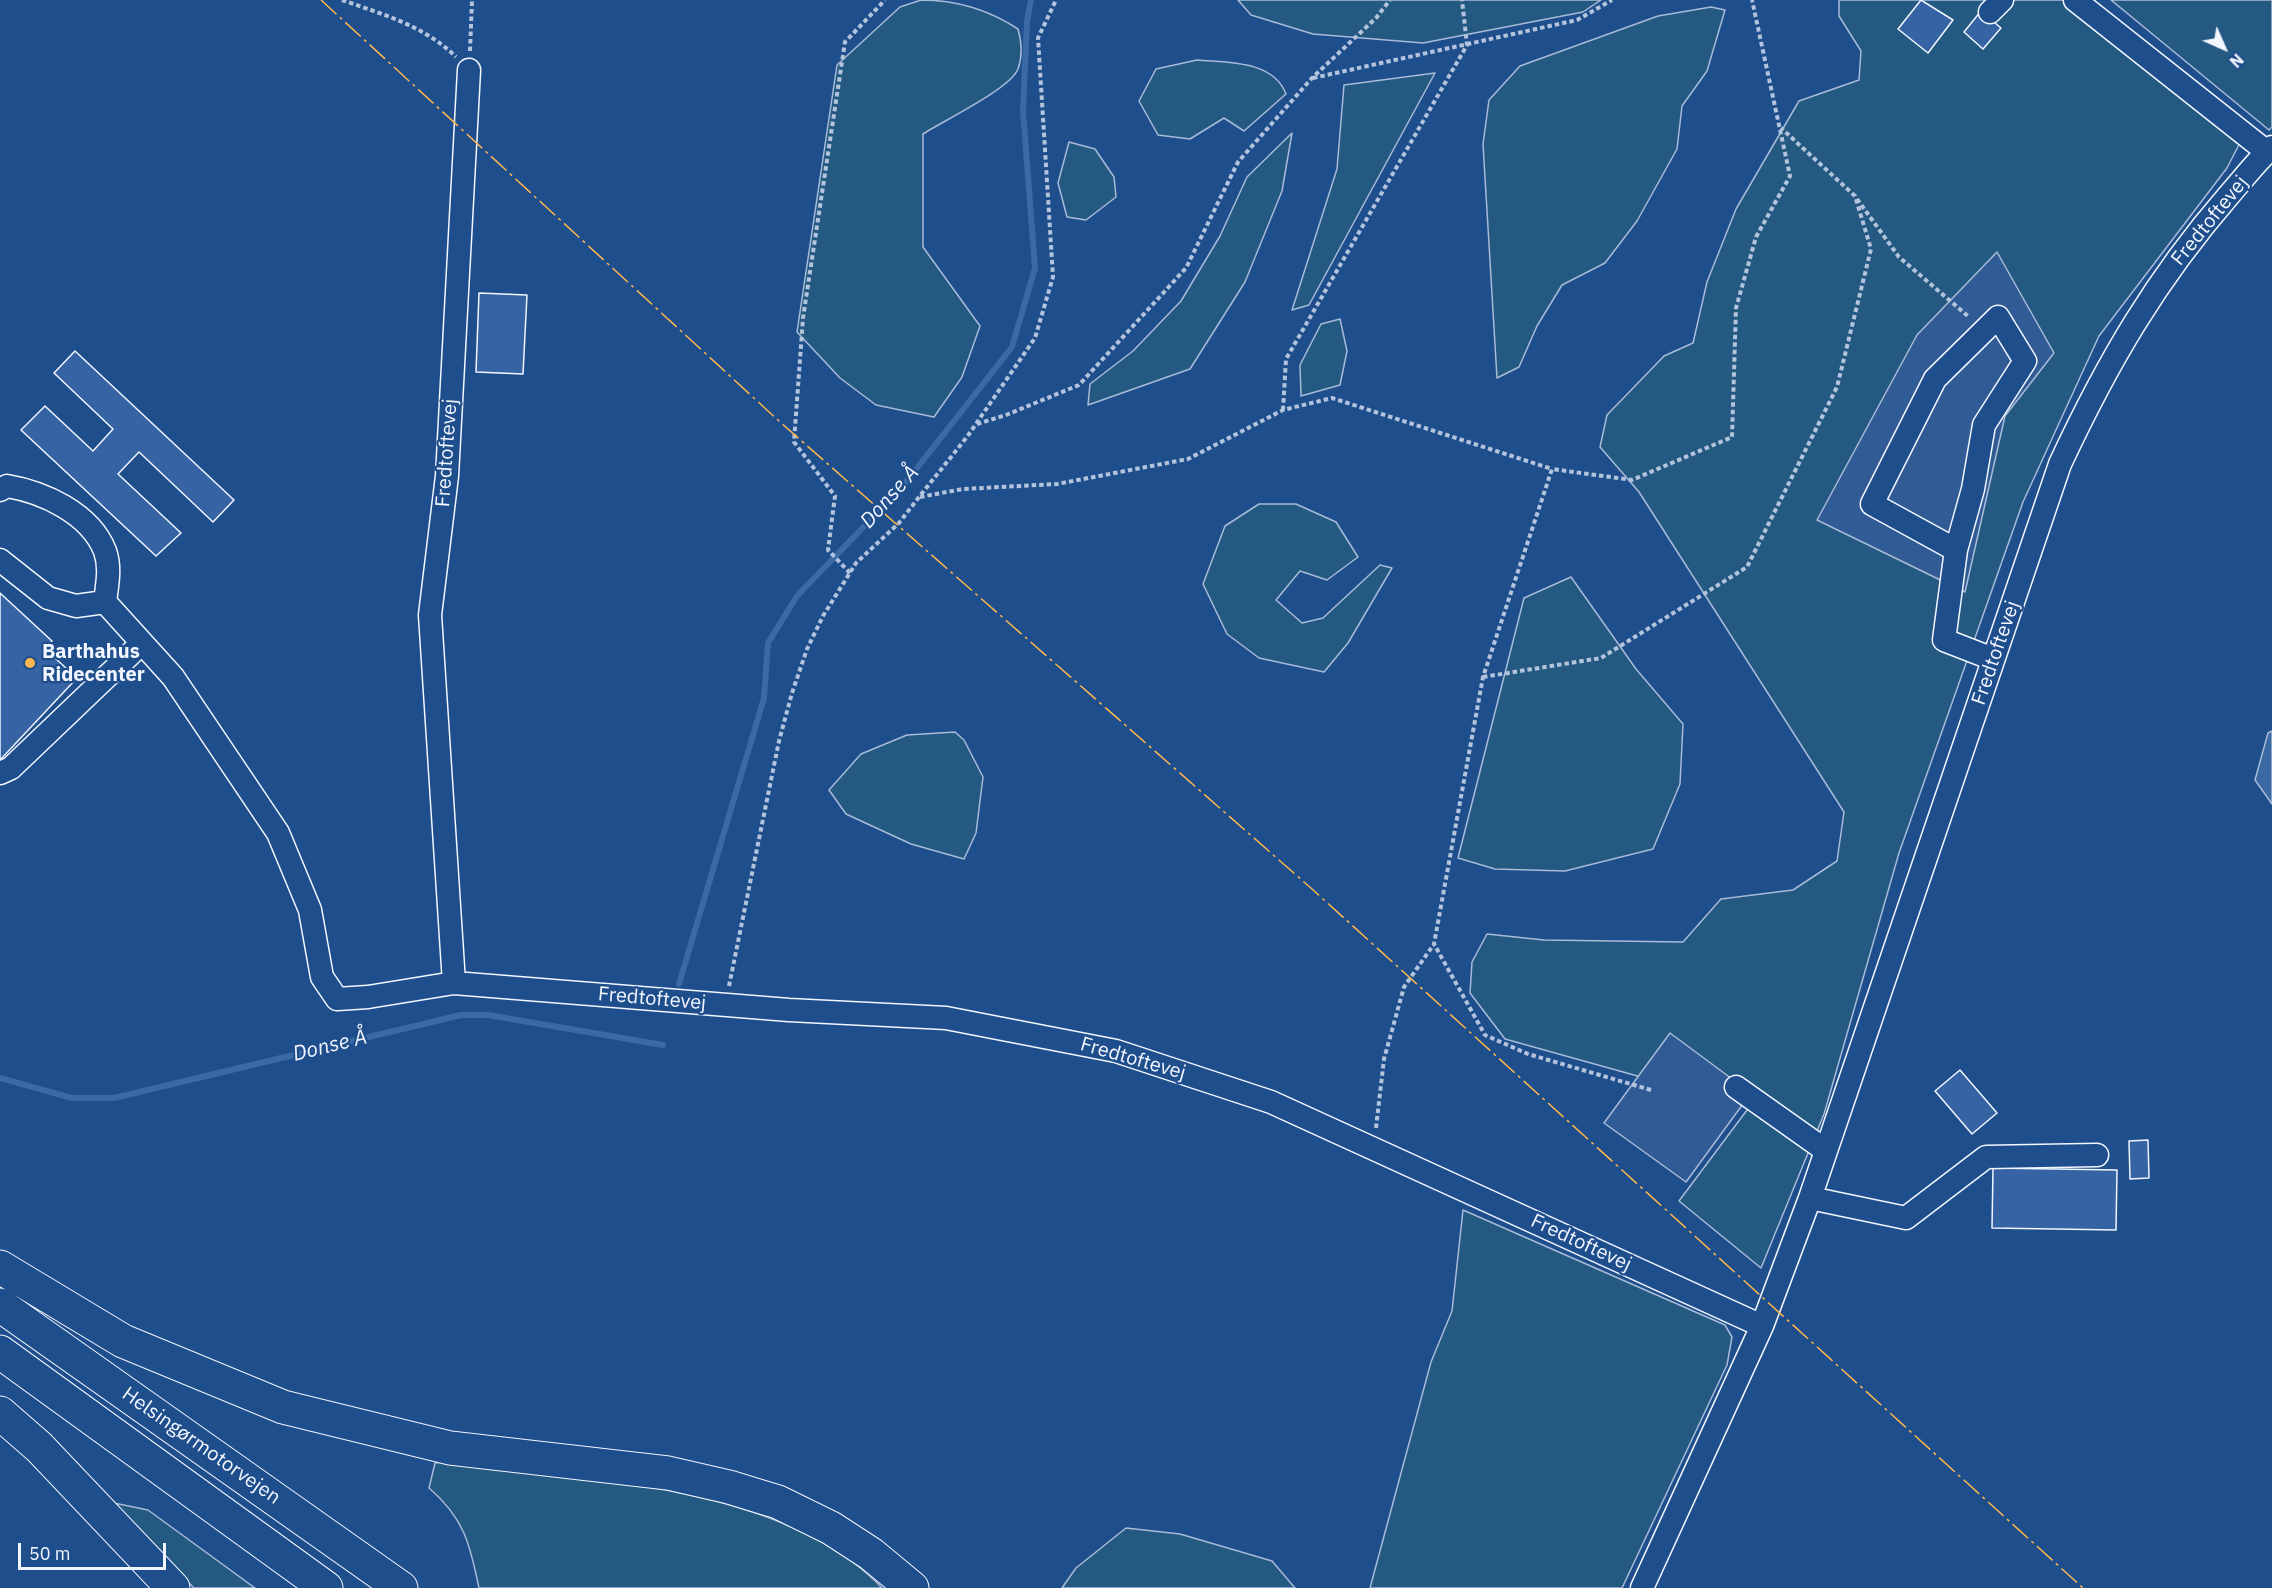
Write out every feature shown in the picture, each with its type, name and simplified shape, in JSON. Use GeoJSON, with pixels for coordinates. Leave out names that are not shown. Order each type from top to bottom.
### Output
{"type":"FeatureCollection","features":[{"type":"Feature","properties":{"kind":"highway"},"geometry":{"type":"LineString","coordinates":[[0,1267],[123,1341],[283,1407],[450,1448],[668,1473],[729,1487],[778,1503],[831,1528],[871,1554],[912,1588]]}},
{"type":"Feature","properties":{"kind":"highway","name":"Helsingørmotorvejen"},"geometry":{"type":"LineString","coordinates":[[0,1305],[401,1588]]}},
{"type":"Feature","properties":{"kind":"highway","name":"Helsingørmotorvejen"},"geometry":{"type":"LineString","coordinates":[[0,1352],[326,1588]]}},
{"type":"Feature","properties":{"kind":"highway"},"geometry":{"type":"LineString","coordinates":[[0,1413],[39,1447],[173,1588]]}},
{"type":"Feature","properties":{"kind":"street","name":"Fredtoftevej"},"geometry":{"type":"LineString","coordinates":[[1642,1588],[1762,1326],[1810,1198],[2061,464],[2095,389],[2137,315],[2205,223],[2269,149],[2074,0]]}},
{"type":"Feature","properties":{"kind":"street","name":"Fredtoftevej"},"geometry":{"type":"LineString","coordinates":[[454,982],[430,615],[447,476],[469,70]]}},
{"type":"Feature","properties":{"kind":"street"},"geometry":{"type":"LineString","coordinates":[[1956,550],[1872,504],[1935,379],[1998,317],[2025,361],[1984,425],[1973,489],[1956,550],[1944,640],[1994,659]]}},
{"type":"Feature","properties":{"kind":"street"},"geometry":{"type":"LineString","coordinates":[[0,490],[7,486],[31,490],[64,507],[85,523],[105,550],[109,572],[105,602],[76,606],[48,598],[0,560]]}},
{"type":"Feature","properties":{"kind":"street","name":"Fredtoftevej"},"geometry":{"type":"LineString","coordinates":[[105,602],[173,677],[278,833],[310,910],[322,977],[338,999],[454,982],[725,1005],[946,1018],[1116,1051],[1271,1102],[1762,1326]]}},
{"type":"Feature","properties":{"kind":"street"},"geometry":{"type":"LineString","coordinates":[[0,773],[11,768],[142,644]]}},
{"type":"Feature","properties":{"kind":"street"},"geometry":{"type":"LineString","coordinates":[[1736,1087],[1825,1150]]}},
{"type":"Feature","properties":{"kind":"street"},"geometry":{"type":"LineString","coordinates":[[1810,1198],[1906,1218],[1986,1157],[2097,1155]]}},
{"type":"Feature","properties":{"kind":"path"},"geometry":{"type":"LineString","coordinates":[[342,0],[412,26],[443,44],[469,70]]}},
{"type":"Feature","properties":{"kind":"path"},"geometry":{"type":"LineString","coordinates":[[469,70],[472,0]]}},
{"type":"Feature","properties":{"kind":"path"},"geometry":{"type":"LineString","coordinates":[[850,573],[828,550],[835,496],[794,442],[803,318],[845,42],[885,0]]}},
{"type":"Feature","properties":{"kind":"path"},"geometry":{"type":"LineString","coordinates":[[725,1005],[792,693],[807,649],[823,616],[856,563],[899,523],[975,424],[1035,338],[1053,277],[1038,38],[1056,0]]}},
{"type":"Feature","properties":{"kind":"path"},"geometry":{"type":"LineString","coordinates":[[975,424],[1006,415],[1079,385],[1186,268],[1238,162],[1312,78],[1376,18],[1389,0]]}},
{"type":"Feature","properties":{"kind":"path"},"geometry":{"type":"LineString","coordinates":[[1283,410],[1286,359],[1467,45],[1462,0]]}},
{"type":"Feature","properties":{"kind":"path"},"geometry":{"type":"LineString","coordinates":[[1312,78],[1577,20],[1612,0]]}},
{"type":"Feature","properties":{"kind":"path"},"geometry":{"type":"LineString","coordinates":[[919,497],[963,489],[1057,484],[1188,459],[1283,410],[1332,398],[1552,469],[1632,480],[1732,437],[1736,308],[1756,237],[1790,176],[1752,0]]}},
{"type":"Feature","properties":{"kind":"path"},"geometry":{"type":"LineString","coordinates":[[1781,128],[1855,196],[1899,257],[1985,330]]}},
{"type":"Feature","properties":{"kind":"path"},"geometry":{"type":"LineString","coordinates":[[1483,677],[1601,658],[1747,567],[1837,387],[1871,249],[1855,196]]}},
{"type":"Feature","properties":{"kind":"path"},"geometry":{"type":"LineString","coordinates":[[1373,1149],[1384,1059],[1404,987],[1434,944],[1483,677],[1552,469]]}},
{"type":"Feature","properties":{"kind":"path"},"geometry":{"type":"LineString","coordinates":[[1434,944],[1485,1035],[1528,1054],[1651,1090]]}},
{"type":"Feature","properties":{"kind":"shaded area"},"geometry":{"type":"Polygon","coordinates":[[[921,0],[959,4],[996,16],[1018,29],[1021,49],[1018,69],[1003,86],[923,134],[923,247],[980,326],[962,377],[934,417],[876,405],[840,378],[797,332],[837,65],[900,7],[921,0]]]}},
{"type":"Feature","properties":{"kind":"shaded area"},"geometry":{"type":"Polygon","coordinates":[[[1238,0],[1601,0],[1583,12],[1423,43],[1313,34],[1251,15],[1238,0]]]}},
{"type":"Feature","properties":{"kind":"shaded area"},"geometry":{"type":"Polygon","coordinates":[[[1839,0],[2089,0],[2247,129],[2227,168],[2099,336],[2023,502],[1899,853],[1824,1114],[1761,1268],[1679,1201],[1756,1098],[1641,1077],[1505,1039],[1470,993],[1472,962],[1487,934],[1544,940],[1683,942],[1721,899],[1793,890],[1837,861],[1844,812],[1639,492],[1600,447],[1607,415],[1664,356],[1693,343],[1707,282],[1736,209],[1799,101],[1859,80],[1861,51],[1839,16],[1839,0]]]}},
{"type":"Feature","properties":{"kind":"shaded area"},"geometry":{"type":"Polygon","coordinates":[[[2111,0],[2272,0],[2272,127],[2269,130],[2111,0]]]}},
{"type":"Feature","properties":{"kind":"shaded area"},"geometry":{"type":"Polygon","coordinates":[[[1711,7],[1725,10],[1707,71],[1682,106],[1677,149],[1637,221],[1605,263],[1562,285],[1537,326],[1519,367],[1497,378],[1483,144],[1489,100],[1520,66],[1658,16],[1711,7]]]}},
{"type":"Feature","properties":{"kind":"shaded area"},"geometry":{"type":"Polygon","coordinates":[[[1197,60],[1235,63],[1260,69],[1280,83],[1286,94],[1244,131],[1224,118],[1190,139],[1158,135],[1139,101],[1156,69],[1197,60]]]}},
{"type":"Feature","properties":{"kind":"shaded area"},"geometry":{"type":"Polygon","coordinates":[[[1435,73],[1309,305],[1292,310],[1337,169],[1344,85],[1435,73]]]}},
{"type":"Feature","properties":{"kind":"shaded area"},"geometry":{"type":"Polygon","coordinates":[[[1292,133],[1282,191],[1245,282],[1190,369],[1088,405],[1090,384],[1133,351],[1181,301],[1220,236],[1247,177],[1292,133]]]}},
{"type":"Feature","properties":{"kind":"shaded area"},"geometry":{"type":"Polygon","coordinates":[[[1069,142],[1095,149],[1114,177],[1116,197],[1086,220],[1067,217],[1058,183],[1069,142]]]}},
{"type":"Feature","properties":{"kind":"shaded area"},"geometry":{"type":"Polygon","coordinates":[[[1997,252],[2054,353],[2005,416],[1965,592],[1817,520],[1917,335],[1997,252]]]}},
{"type":"Feature","properties":{"kind":"shaded area"},"geometry":{"type":"Polygon","coordinates":[[[1340,319],[1347,351],[1340,385],[1301,396],[1300,365],[1321,324],[1340,319]]]}},
{"type":"Feature","properties":{"kind":"shaded area"},"geometry":{"type":"Polygon","coordinates":[[[1259,504],[1296,504],[1336,522],[1358,557],[1327,580],[1300,571],[1276,600],[1302,623],[1323,618],[1380,565],[1392,568],[1348,643],[1324,672],[1259,658],[1227,634],[1203,584],[1225,526],[1259,504]]]}},
{"type":"Feature","properties":{"kind":"shaded area"},"geometry":{"type":"Polygon","coordinates":[[[1571,577],[1636,669],[1683,724],[1680,784],[1653,849],[1565,871],[1495,869],[1458,858],[1524,598],[1571,577]]]}},
{"type":"Feature","properties":{"kind":"shaded area"},"geometry":{"type":"Polygon","coordinates":[[[2272,731],[2272,804],[2255,780],[2268,733],[2272,731]]]}},
{"type":"Feature","properties":{"kind":"shaded area"},"geometry":{"type":"Polygon","coordinates":[[[955,732],[964,740],[983,777],[976,833],[964,859],[911,844],[846,814],[829,790],[861,754],[907,735],[955,732]]]}},
{"type":"Feature","properties":{"kind":"shaded area"},"geometry":{"type":"Polygon","coordinates":[[[1670,1033],[1751,1093],[1686,1182],[1604,1123],[1670,1033]]]}},
{"type":"Feature","properties":{"kind":"shaded area"},"geometry":{"type":"Polygon","coordinates":[[[1463,1210],[1725,1325],[1732,1337],[1727,1365],[1622,1588],[1370,1588],[1431,1362],[1452,1311],[1463,1210]]]}},
{"type":"Feature","properties":{"kind":"shaded area"},"geometry":{"type":"Polygon","coordinates":[[[449,1461],[619,1482],[737,1507],[792,1527],[841,1554],[882,1588],[479,1588],[468,1545],[458,1521],[429,1488],[435,1463],[449,1461]]]}},
{"type":"Feature","properties":{"kind":"shaded area"},"geometry":{"type":"Polygon","coordinates":[[[109,1502],[148,1510],[255,1588],[194,1588],[109,1502]]]}},
{"type":"Feature","properties":{"kind":"shaded area"},"geometry":{"type":"Polygon","coordinates":[[[1126,1528],[1180,1534],[1272,1561],[1295,1588],[1062,1588],[1076,1568],[1126,1528]]]}},
{"type":"Feature","properties":{"kind":"building"},"geometry":{"type":"Polygon","coordinates":[[[1921,0],[1953,20],[1928,53],[1898,29],[1921,0]]]}},
{"type":"Feature","properties":{"kind":"building"},"geometry":{"type":"Polygon","coordinates":[[[1981,11],[2001,28],[1983,49],[1964,32],[1981,11]]]}},
{"type":"Feature","properties":{"kind":"building"},"geometry":{"type":"Polygon","coordinates":[[[479,293],[527,295],[523,374],[476,372],[479,293]]]}},
{"type":"Feature","properties":{"kind":"building"},"geometry":{"type":"Polygon","coordinates":[[[75,351],[234,500],[213,522],[139,452],[118,474],[181,533],[156,556],[21,430],[45,406],[93,451],[113,429],[54,373],[75,351]]]}},
{"type":"Feature","properties":{"kind":"building","name":"Barthahus Ridecenter"},"geometry":{"type":"Polygon","coordinates":[[[0,593],[52,641],[45,649],[77,678],[0,760],[0,593]]]}},
{"type":"Feature","properties":{"kind":"building"},"geometry":{"type":"Polygon","coordinates":[[[1960,1070],[1997,1113],[1972,1134],[1935,1091],[1960,1070]]]}},
{"type":"Feature","properties":{"kind":"building"},"geometry":{"type":"Polygon","coordinates":[[[2148,1140],[2149,1178],[2130,1179],[2129,1141],[2148,1140]]]}},
{"type":"Feature","properties":{"kind":"building"},"geometry":{"type":"Polygon","coordinates":[[[1993,1168],[2117,1170],[2116,1230],[1992,1228],[1993,1168]]]}},
{"type":"Feature","properties":{"kind":"waterway","name":"Donse Å"},"geometry":{"type":"LineString","coordinates":[[679,984],[764,698],[768,643],[797,596],[903,486],[1012,347],[1035,268],[1023,111],[1027,21],[1031,0]]}},
{"type":"Feature","properties":{"kind":"waterway","name":"Donse Å"},"geometry":{"type":"LineString","coordinates":[[0,1078],[72,1098],[114,1098],[461,1015],[488,1015],[663,1045]]}},
{"type":"Feature","properties":{"kind":"power"},"geometry":{"type":"LineString","coordinates":[[321,0],[780,422],[1312,889],[2083,1588]]}},
{"type":"Feature","properties":{"kind":"place","name":"Barthahus Ridecenter"},"geometry":{"type":"Point","coordinates":[30,663]}}]}
